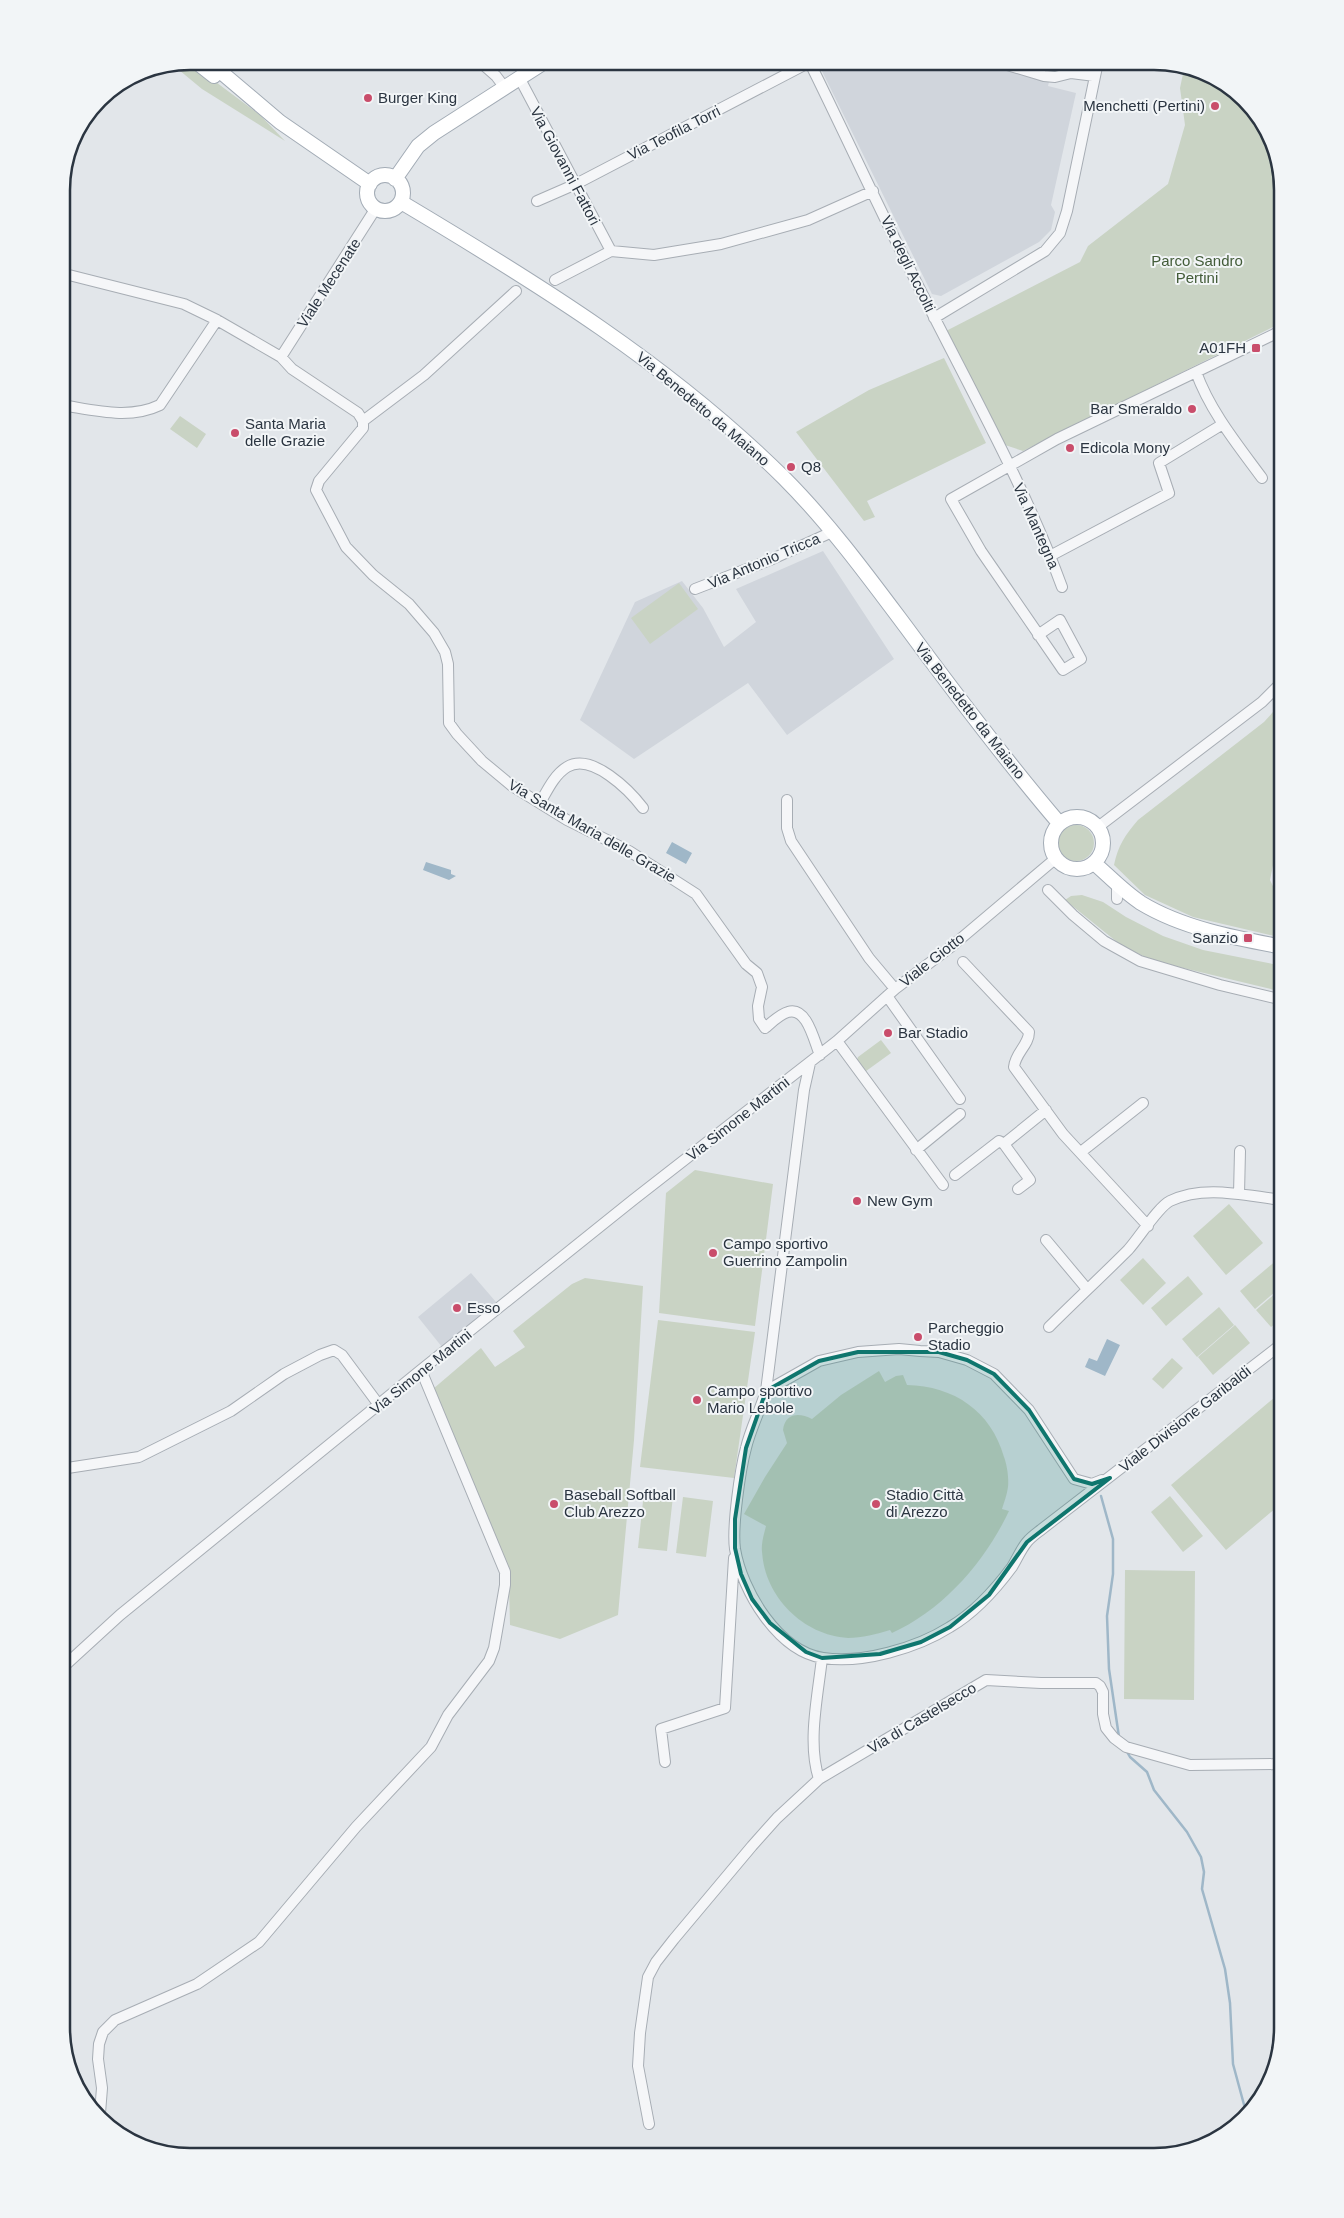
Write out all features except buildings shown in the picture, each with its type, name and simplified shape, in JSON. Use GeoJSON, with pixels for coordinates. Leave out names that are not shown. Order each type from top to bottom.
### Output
{"type":"FeatureCollection","features":[{"type":"Feature","properties":{"kind":"main road"},"geometry":{"type":"LineString","coordinates":[[207,70],[241,96],[370,184]]}},
{"type":"Feature","properties":{"kind":"main road"},"geometry":{"type":"LineString","coordinates":[[218,70],[259,107]]}},
{"type":"Feature","properties":{"kind":"main road"},"geometry":{"type":"LineString","coordinates":[[224,70],[259,107]]}},
{"type":"Feature","properties":{"kind":"main road"},"geometry":{"type":"LineString","coordinates":[[395,179],[418,146],[434,133],[533,70]]}},
{"type":"Feature","properties":{"kind":"main road"},"geometry":{"type":"LineString","coordinates":[[381,176],[395,179],[402,192],[401,202],[390,210],[376,208],[368,197],[370,184],[381,176]]}},
{"type":"Feature","properties":{"kind":"main road","name":"Via Benedetto da Maiano"},"geometry":{"type":"LineString","coordinates":[[401,202],[535,283],[640,355],[682,387],[785,479],[868,576],[973,716],[1060,823]]}},
{"type":"Feature","properties":{"kind":"main road"},"geometry":{"type":"LineString","coordinates":[[1081,817],[1088,819],[1098,828],[1103,842],[1102,850],[1094,863],[1086,868],[1070,868],[1056,859],[1050,844],[1054,829],[1060,823],[1066,819],[1081,817]]}},
{"type":"Feature","properties":{"kind":"main road"},"geometry":{"type":"LineString","coordinates":[[1094,863],[1140,902],[1182,922],[1274,945]]}},
{"type":"Feature","properties":{"kind":"street"},"geometry":{"type":"LineString","coordinates":[[489,70],[505,88]]}},
{"type":"Feature","properties":{"kind":"street","name":"Via Teofila Torri"},"geometry":{"type":"LineString","coordinates":[[537,201],[576,184],[794,70]]}},
{"type":"Feature","properties":{"kind":"street","name":"Via degli Accolti"},"geometry":{"type":"LineString","coordinates":[[813,70],[934,318],[1010,466]]}},
{"type":"Feature","properties":{"kind":"street"},"geometry":{"type":"LineString","coordinates":[[1023,70],[1055,77],[1071,72],[1095,76]]}},
{"type":"Feature","properties":{"kind":"street"},"geometry":{"type":"LineString","coordinates":[[934,318],[1045,251],[1060,234],[1068,211],[1096,70]]}},
{"type":"Feature","properties":{"kind":"street","name":"Via Giovanni Fattori"},"geometry":{"type":"LineString","coordinates":[[520,79],[611,252]]}},
{"type":"Feature","properties":{"kind":"street"},"geometry":{"type":"LineString","coordinates":[[555,280],[611,252],[654,255],[721,244],[808,220],[872,192]]}},
{"type":"Feature","properties":{"kind":"street","name":"Viale Mecenate"},"geometry":{"type":"LineString","coordinates":[[281,357],[376,208]]}},
{"type":"Feature","properties":{"kind":"street"},"geometry":{"type":"LineString","coordinates":[[70,275],[184,304],[217,320],[281,357],[292,370],[358,412],[363,421],[424,375],[516,290]]}},
{"type":"Feature","properties":{"kind":"street"},"geometry":{"type":"LineString","coordinates":[[70,406],[118,414],[150,410],[160,406],[217,320]]}},
{"type":"Feature","properties":{"kind":"street"},"geometry":{"type":"LineString","coordinates":[[1038,634],[1060,620],[1081,659],[1063,670],[981,552],[951,499],[1058,439],[1274,334]]}},
{"type":"Feature","properties":{"kind":"street"},"geometry":{"type":"LineString","coordinates":[[1196,372],[1202,390],[1223,424],[1262,478]]}},
{"type":"Feature","properties":{"kind":"street","name":"Via Santa Maria delle Grazie"},"geometry":{"type":"LineString","coordinates":[[363,421],[363,428],[319,480],[316,490],[346,547],[373,575],[409,604],[434,633],[445,652],[448,664],[449,723],[482,761],[512,786],[567,820],[629,851],[696,894],[746,964],[757,974],[762,987],[758,1006],[759,1019],[764,1028],[788,1012],[799,1012],[807,1019],[809,1031],[820,1055]]}},
{"type":"Feature","properties":{"kind":"street"},"geometry":{"type":"LineString","coordinates":[[1050,556],[1169,493],[1159,463],[1223,424]]}},
{"type":"Feature","properties":{"kind":"street","name":"Via Mantegna"},"geometry":{"type":"LineString","coordinates":[[1010,466],[1062,587]]}},
{"type":"Feature","properties":{"kind":"street","name":"Via Antonio Tricca"},"geometry":{"type":"LineString","coordinates":[[695,589],[770,560],[832,532]]}},
{"type":"Feature","properties":{"kind":"street"},"geometry":{"type":"LineString","coordinates":[[1098,828],[1262,702],[1274,690]]}},
{"type":"Feature","properties":{"kind":"street"},"geometry":{"type":"LineString","coordinates":[[540,803],[556,776],[568,766],[584,764],[602,771],[620,783],[643,808]]}},
{"type":"Feature","properties":{"kind":"street"},"geometry":{"type":"LineString","coordinates":[[787,800],[787,828],[791,841],[960,1099]]}},
{"type":"Feature","properties":{"kind":"street","name":"Viale Giotto"},"geometry":{"type":"LineString","coordinates":[[810,1063],[891,993],[974,928],[1056,859]]}},
{"type":"Feature","properties":{"kind":"street"},"geometry":{"type":"LineString","coordinates":[[1117,884],[1117,899]]}},
{"type":"Feature","properties":{"kind":"street"},"geometry":{"type":"LineString","coordinates":[[1048,890],[1073,915],[1104,941],[1140,961],[1220,985],[1274,998]]}},
{"type":"Feature","properties":{"kind":"street"},"geometry":{"type":"LineString","coordinates":[[962,962],[1029,1032],[1029,1036],[1015,1059],[1014,1067],[1063,1134],[1148,1226]]}},
{"type":"Feature","properties":{"kind":"street"},"geometry":{"type":"LineString","coordinates":[[837,1041],[943,1185]]}},
{"type":"Feature","properties":{"kind":"street"},"geometry":{"type":"LineString","coordinates":[[665,1762],[661,1729],[725,1708],[735,1548],[735,1519],[746,1448],[766,1391],[802,1106],[810,1063]]}},
{"type":"Feature","properties":{"kind":"street","name":"Via Simone Martini"},"geometry":{"type":"LineString","coordinates":[[70,1660],[120,1615],[421,1370],[810,1063]]}},
{"type":"Feature","properties":{"kind":"street"},"geometry":{"type":"LineString","coordinates":[[1081,1152],[1143,1103]]}},
{"type":"Feature","properties":{"kind":"street"},"geometry":{"type":"LineString","coordinates":[[1004,1144],[1046,1110]]}},
{"type":"Feature","properties":{"kind":"street"},"geometry":{"type":"LineString","coordinates":[[916,1150],[960,1114]]}},
{"type":"Feature","properties":{"kind":"street"},"geometry":{"type":"LineString","coordinates":[[955,1175],[999,1141],[1004,1144],[1030,1180],[1018,1190]]}},
{"type":"Feature","properties":{"kind":"street"},"geometry":{"type":"LineString","coordinates":[[1238,1194],[1240,1151]]}},
{"type":"Feature","properties":{"kind":"street"},"geometry":{"type":"LineString","coordinates":[[1049,1327],[1129,1249],[1160,1209],[1169,1202],[1206,1193],[1238,1194],[1274,1199]]}},
{"type":"Feature","properties":{"kind":"street"},"geometry":{"type":"LineString","coordinates":[[1046,1240],[1087,1289]]}},
{"type":"Feature","properties":{"kind":"street"},"geometry":{"type":"LineString","coordinates":[[766,1391],[819,1360],[866,1352],[900,1349],[939,1352],[967,1360],[994,1374],[1029,1410],[1074,1478],[1092,1484],[1110,1478]]}},
{"type":"Feature","properties":{"kind":"street"},"geometry":{"type":"LineString","coordinates":[[70,1468],[139,1457],[231,1411],[284,1374],[320,1355],[334,1350],[342,1355],[379,1406]]}},
{"type":"Feature","properties":{"kind":"street","name":"Viale Divisione Garibaldi"},"geometry":{"type":"LineString","coordinates":[[822,1658],[846,1659],[880,1654],[921,1642],[950,1627],[989,1595],[1013,1566],[1027,1542],[1274,1350]]}},
{"type":"Feature","properties":{"kind":"street"},"geometry":{"type":"LineString","coordinates":[[100,2108],[102,2088],[98,2059],[99,2044],[103,2032],[115,2020],[197,1984],[259,1942],[356,1827],[431,1747],[448,1715],[489,1661],[494,1648],[506,1584],[505,1572],[421,1370]]}},
{"type":"Feature","properties":{"kind":"street"},"geometry":{"type":"LineString","coordinates":[[735,1548],[741,1574],[752,1599],[770,1623],[806,1652],[822,1658],[814,1745],[814,1763],[819,1779]]}},
{"type":"Feature","properties":{"kind":"street","name":"Via di Castelsecco"},"geometry":{"type":"LineString","coordinates":[[649,2124],[638,2066],[640,2033],[648,1978],[656,1962],[752,1846],[777,1818],[819,1779],[986,1680],[1041,1683],[1096,1682],[1103,1692],[1103,1714],[1106,1728],[1114,1738],[1126,1746],[1190,1765],[1274,1764]]}},
{"type":"Feature","properties":{"kind":"highlighted area"},"geometry":{"type":"Polygon","coordinates":[[[858,1352],[939,1352],[967,1360],[994,1374],[1029,1410],[1074,1479],[1092,1484],[1110,1478],[1027,1542],[989,1595],[950,1627],[921,1642],[880,1654],[822,1658],[806,1652],[770,1623],[752,1599],[741,1574],[735,1548],[735,1519],[746,1448],[766,1391],[819,1361],[858,1352]]]}},
{"type":"Feature","properties":{"kind":"shaded area"},"geometry":{"type":"Polygon","coordinates":[[[821,70],[1052,70],[1048,86],[1076,93],[1051,205],[1055,212],[1051,230],[1039,242],[941,296],[932,294],[821,70]]]}},
{"type":"Feature","properties":{"kind":"shaded area"},"geometry":{"type":"Polygon","coordinates":[[[823,551],[894,659],[787,735],[748,683],[634,759],[580,720],[635,602],[682,581],[703,608],[724,647],[756,622],[736,589],[823,551]]]}},
{"type":"Feature","properties":{"kind":"shaded area"},"geometry":{"type":"Polygon","coordinates":[[[471,1273],[496,1302],[442,1347],[418,1317],[471,1273]]]}},
{"type":"Feature","properties":{"kind":"green space"},"geometry":{"type":"Polygon","coordinates":[[[180,70],[200,70],[260,115],[285,141],[202,89],[180,70]]]}},
{"type":"Feature","properties":{"kind":"green space","name":"Parco Sandro Pertini"},"geometry":{"type":"Polygon","coordinates":[[[1183,74],[1207,82],[1220,90],[1244,111],[1262,137],[1268,152],[1274,183],[1274,326],[1023,451],[1005,445],[946,331],[1080,262],[1088,246],[1168,184],[1185,125],[1180,88],[1183,74]]]}},
{"type":"Feature","properties":{"kind":"green space"},"geometry":{"type":"Polygon","coordinates":[[[944,358],[986,443],[867,501],[875,517],[864,521],[796,432],[869,390],[944,358]]]}},
{"type":"Feature","properties":{"kind":"green space"},"geometry":{"type":"Polygon","coordinates":[[[180,416],[206,434],[197,448],[170,429],[180,416]]]}},
{"type":"Feature","properties":{"kind":"green space"},"geometry":{"type":"Polygon","coordinates":[[[679,583],[698,609],[650,644],[631,618],[679,583]]]}},
{"type":"Feature","properties":{"kind":"green space"},"geometry":{"type":"Polygon","coordinates":[[[1274,711],[1274,860],[1270,880],[1274,888],[1274,936],[1193,917],[1145,895],[1114,865],[1120,846],[1138,820],[1264,722],[1274,711]]]}},
{"type":"Feature","properties":{"kind":"green space"},"geometry":{"type":"Polygon","coordinates":[[[1076,825],[1083,826],[1089,830],[1093,836],[1093,850],[1089,856],[1083,860],[1076,861],[1069,860],[1063,856],[1059,850],[1058,843],[1059,836],[1063,830],[1069,826],[1076,825]]]}},
{"type":"Feature","properties":{"kind":"green space"},"geometry":{"type":"Polygon","coordinates":[[[1082,895],[1103,902],[1126,917],[1163,936],[1203,950],[1274,964],[1274,990],[1154,961],[1122,946],[1065,900],[1071,896],[1082,895]]]}},
{"type":"Feature","properties":{"kind":"green space"},"geometry":{"type":"Polygon","coordinates":[[[881,1040],[891,1053],[862,1074],[855,1064],[858,1057],[881,1040]]]}},
{"type":"Feature","properties":{"kind":"green space","name":"Campo sportivo Guerrino Zampolin"},"geometry":{"type":"Polygon","coordinates":[[[695,1170],[773,1184],[755,1326],[659,1313],[666,1193],[695,1170]]]}},
{"type":"Feature","properties":{"kind":"green space"},"geometry":{"type":"Polygon","coordinates":[[[1229,1204],[1263,1243],[1226,1275],[1193,1236],[1229,1204]]]}},
{"type":"Feature","properties":{"kind":"green space"},"geometry":{"type":"Polygon","coordinates":[[[1143,1258],[1166,1283],[1143,1305],[1120,1280],[1143,1258]]]}},
{"type":"Feature","properties":{"kind":"green space"},"geometry":{"type":"Polygon","coordinates":[[[1274,1262],[1274,1293],[1255,1309],[1240,1291],[1274,1262]]]}},
{"type":"Feature","properties":{"kind":"green space"},"geometry":{"type":"Polygon","coordinates":[[[1188,1276],[1203,1294],[1166,1326],[1151,1308],[1188,1276]]]}},
{"type":"Feature","properties":{"kind":"green space","name":"Baseball Softball Club Arezzo"},"geometry":{"type":"Polygon","coordinates":[[[585,1278],[643,1286],[634,1440],[618,1615],[560,1639],[510,1625],[509,1586],[433,1389],[481,1348],[495,1367],[525,1347],[513,1331],[572,1284],[585,1278]]]}},
{"type":"Feature","properties":{"kind":"green space"},"geometry":{"type":"Polygon","coordinates":[[[1274,1295],[1274,1324],[1271,1327],[1256,1310],[1274,1295]]]}},
{"type":"Feature","properties":{"kind":"green space"},"geometry":{"type":"Polygon","coordinates":[[[1219,1307],[1234,1325],[1197,1357],[1182,1339],[1219,1307]]]}},
{"type":"Feature","properties":{"kind":"green space","name":"Campo sportivo Mario Lebole"},"geometry":{"type":"Polygon","coordinates":[[[658,1320],[755,1332],[734,1478],[640,1467],[658,1320]]]}},
{"type":"Feature","properties":{"kind":"green space"},"geometry":{"type":"Polygon","coordinates":[[[1235,1325],[1250,1343],[1213,1375],[1198,1357],[1235,1325]]]}},
{"type":"Feature","properties":{"kind":"green space"},"geometry":{"type":"Polygon","coordinates":[[[1172,1358],[1183,1368],[1163,1389],[1152,1379],[1172,1358]]]}},
{"type":"Feature","properties":{"kind":"green space","name":"Stadio Città di Arezzo"},"geometry":{"type":"Polygon","coordinates":[[[879,1371],[885,1382],[896,1376],[903,1375],[907,1385],[924,1386],[940,1390],[955,1396],[980,1414],[990,1426],[1005,1460],[1008,1483],[1002,1509],[1009,1511],[988,1548],[975,1566],[945,1598],[911,1623],[892,1633],[890,1630],[864,1637],[848,1638],[816,1630],[789,1611],[770,1584],[765,1568],[762,1549],[766,1526],[744,1514],[787,1443],[783,1430],[787,1420],[798,1415],[812,1419],[841,1395],[879,1371]]]}},
{"type":"Feature","properties":{"kind":"green space"},"geometry":{"type":"Polygon","coordinates":[[[1274,1398],[1274,1510],[1226,1550],[1171,1485],[1274,1398]]]}},
{"type":"Feature","properties":{"kind":"green space"},"geometry":{"type":"Polygon","coordinates":[[[644,1492],[673,1496],[667,1551],[638,1548],[644,1492]]]}},
{"type":"Feature","properties":{"kind":"green space"},"geometry":{"type":"Polygon","coordinates":[[[1170,1496],[1203,1536],[1183,1552],[1151,1512],[1170,1496]]]}},
{"type":"Feature","properties":{"kind":"green space"},"geometry":{"type":"Polygon","coordinates":[[[683,1497],[713,1501],[706,1557],[676,1553],[683,1497]]]}},
{"type":"Feature","properties":{"kind":"green space"},"geometry":{"type":"Polygon","coordinates":[[[1125,1570],[1195,1571],[1194,1700],[1124,1699],[1125,1570]]]}},
{"type":"Feature","properties":{"kind":"water"},"geometry":{"type":"Polygon","coordinates":[[[672,842],[692,853],[686,864],[666,853],[672,842]]]}},
{"type":"Feature","properties":{"kind":"water"},"geometry":{"type":"Polygon","coordinates":[[[426,862],[451,870],[451,874],[456,876],[449,880],[423,870],[426,862]]]}},
{"type":"Feature","properties":{"kind":"water"},"geometry":{"type":"Polygon","coordinates":[[[1107,1339],[1120,1345],[1105,1376],[1085,1367],[1089,1358],[1097,1361],[1107,1339]]]}},
{"type":"Feature","properties":{"kind":"waterway"},"geometry":{"type":"LineString","coordinates":[[1101,1496],[1113,1539],[1113,1574],[1107,1616],[1109,1669],[1119,1737]]}},
{"type":"Feature","properties":{"kind":"waterway"},"geometry":{"type":"LineString","coordinates":[[1126,1750],[1130,1757],[1147,1772],[1154,1790],[1187,1832],[1201,1857],[1204,1872],[1202,1889],[1225,1969],[1230,2003],[1233,2064],[1244,2106]]}},
{"type":"Feature","properties":{"kind":"place","name":"Burger King"},"geometry":{"type":"Point","coordinates":[368,98]}},
{"type":"Feature","properties":{"kind":"place","name":"Menchetti (Pertini)"},"geometry":{"type":"Point","coordinates":[1215,106]}},
{"type":"Feature","properties":{"kind":"place","name":"A01FH"},"geometry":{"type":"Point","coordinates":[1256,348]}},
{"type":"Feature","properties":{"kind":"place","name":"Bar Smeraldo"},"geometry":{"type":"Point","coordinates":[1192,409]}},
{"type":"Feature","properties":{"kind":"place","name":"Santa Maria delle Grazie"},"geometry":{"type":"Point","coordinates":[235,433]}},
{"type":"Feature","properties":{"kind":"place","name":"Edicola Mony"},"geometry":{"type":"Point","coordinates":[1070,448]}},
{"type":"Feature","properties":{"kind":"place","name":"Q8"},"geometry":{"type":"Point","coordinates":[791,467]}},
{"type":"Feature","properties":{"kind":"place","name":"Sanzio"},"geometry":{"type":"Point","coordinates":[1248,938]}},
{"type":"Feature","properties":{"kind":"place","name":"Bar Stadio"},"geometry":{"type":"Point","coordinates":[888,1033]}},
{"type":"Feature","properties":{"kind":"place","name":"New Gym"},"geometry":{"type":"Point","coordinates":[857,1201]}},
{"type":"Feature","properties":{"kind":"place","name":"Campo sportivo Guerrino Zampolin"},"geometry":{"type":"Point","coordinates":[713,1253]}},
{"type":"Feature","properties":{"kind":"place","name":"Esso"},"geometry":{"type":"Point","coordinates":[457,1308]}},
{"type":"Feature","properties":{"kind":"place","name":"Parcheggio Stadio"},"geometry":{"type":"Point","coordinates":[918,1337]}},
{"type":"Feature","properties":{"kind":"place","name":"Campo sportivo Mario Lebole"},"geometry":{"type":"Point","coordinates":[697,1400]}},
{"type":"Feature","properties":{"kind":"place","name":"Baseball Softball Club Arezzo"},"geometry":{"type":"Point","coordinates":[554,1504]}},
{"type":"Feature","properties":{"kind":"place","name":"Stadio Città di Arezzo"},"geometry":{"type":"Point","coordinates":[876,1504]}}]}
